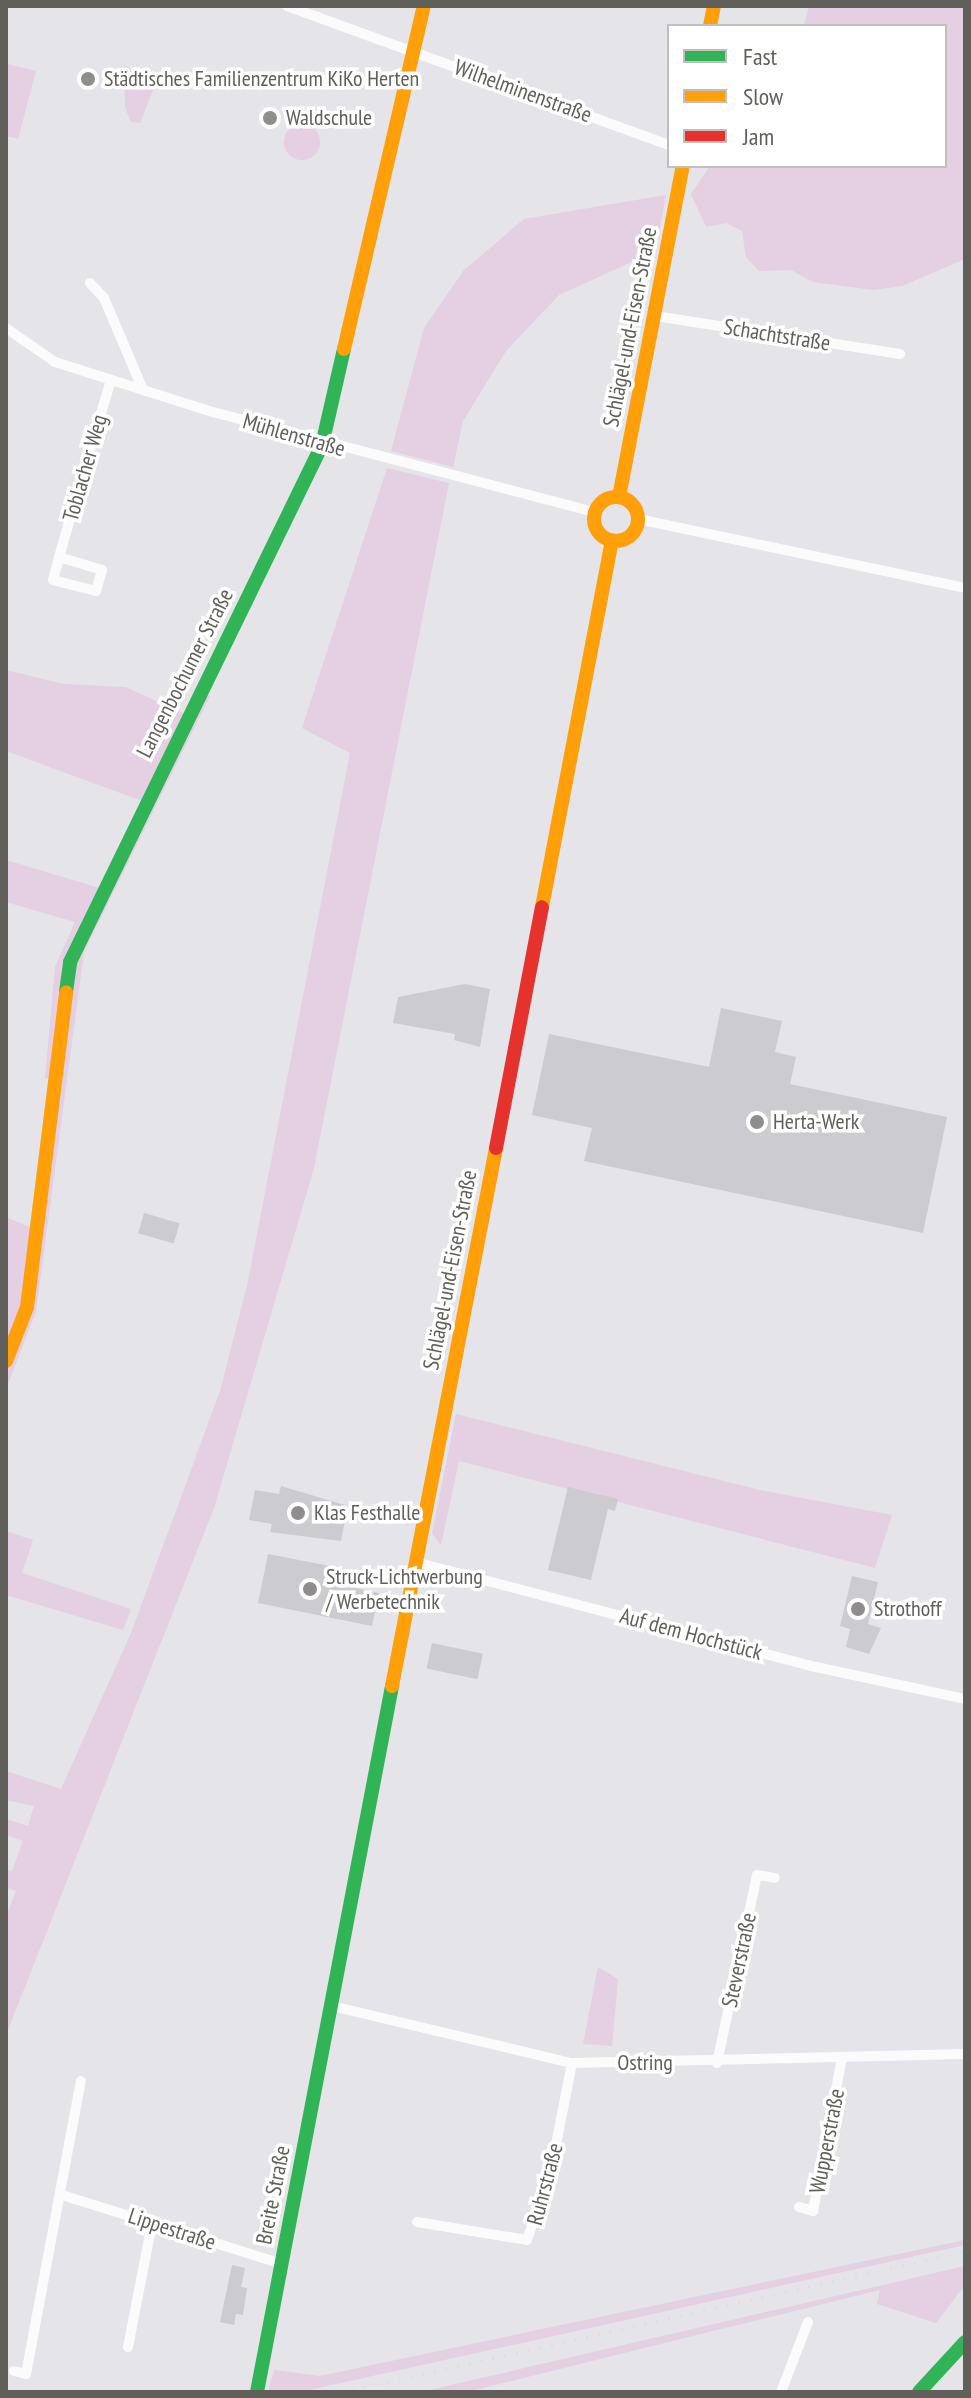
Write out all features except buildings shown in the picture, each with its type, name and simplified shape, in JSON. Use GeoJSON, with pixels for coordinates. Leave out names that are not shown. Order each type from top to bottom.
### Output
{"type":"FeatureCollection","features":[{"type":"Feature","properties":{"kind":"street","name":"Wilhelminenstraße"},"geometry":{"type":"LineString","coordinates":[[287,6],[667,144]]}},
{"type":"Feature","properties":{"kind":"street","name":"Langenbochumer Straße"},"geometry":{"type":"LineString","coordinates":[[6,1361],[27,1307],[70,962],[322,445],[424,6]]}},
{"type":"Feature","properties":{"kind":"street","name":"Schlägel-und-Eisen-Straße"},"geometry":{"type":"LineString","coordinates":[[619,497],[683,168]]}},
{"type":"Feature","properties":{"kind":"street"},"geometry":{"type":"LineString","coordinates":[[90,283],[104,298],[143,390]]}},
{"type":"Feature","properties":{"kind":"street","name":"Schachtstraße"},"geometry":{"type":"LineString","coordinates":[[655,316],[900,354]]}},
{"type":"Feature","properties":{"kind":"street","name":"Mühlenstraße"},"geometry":{"type":"LineString","coordinates":[[6,328],[55,362],[143,390],[322,445],[595,512]]}},
{"type":"Feature","properties":{"kind":"street","name":"Toblacher Weg"},"geometry":{"type":"LineString","coordinates":[[59,557],[111,380]]}},
{"type":"Feature","properties":{"kind":"street"},"geometry":{"type":"LineString","coordinates":[[619,497],[632,504],[638,519],[630,536],[612,541],[596,530],[595,512],[604,501],[619,497]]}},
{"type":"Feature","properties":{"kind":"street"},"geometry":{"type":"LineString","coordinates":[[638,519],[965,588]]}},
{"type":"Feature","properties":{"kind":"street","name":"Schlägel-und-Eisen-Straße"},"geometry":{"type":"LineString","coordinates":[[332,2006],[612,541]]}},
{"type":"Feature","properties":{"kind":"street"},"geometry":{"type":"LineString","coordinates":[[59,557],[102,570],[96,591],[53,580],[59,557]]}},
{"type":"Feature","properties":{"kind":"street","name":"Auf dem Hochstück"},"geometry":{"type":"LineString","coordinates":[[419,1563],[816,1667],[965,1699]]}},
{"type":"Feature","properties":{"kind":"street","name":"Steverstraße"},"geometry":{"type":"LineString","coordinates":[[717,2063],[757,1875],[775,1878]]}},
{"type":"Feature","properties":{"kind":"street","name":"Ostring"},"geometry":{"type":"LineString","coordinates":[[332,2006],[572,2063],[717,2063],[965,2054]]}},
{"type":"Feature","properties":{"kind":"street","name":"Breite Straße"},"geometry":{"type":"LineString","coordinates":[[257,2392],[332,2006]]}},
{"type":"Feature","properties":{"kind":"street","name":"Wupperstraße"},"geometry":{"type":"LineString","coordinates":[[799,2207],[813,2211],[842,2058]]}},
{"type":"Feature","properties":{"kind":"street","name":"Ruhrstraße"},"geometry":{"type":"LineString","coordinates":[[417,2222],[527,2240],[551,2170],[572,2063]]}},
{"type":"Feature","properties":{"kind":"street"},"geometry":{"type":"LineString","coordinates":[[14,2371],[26,2374],[81,2081]]}},
{"type":"Feature","properties":{"kind":"street","name":"Lippestraße"},"geometry":{"type":"LineString","coordinates":[[62,2195],[282,2264]]}},
{"type":"Feature","properties":{"kind":"street"},"geometry":{"type":"LineString","coordinates":[[128,2347],[152,2223]]}},
{"type":"Feature","properties":{"kind":"street"},"geometry":{"type":"LineString","coordinates":[[781,2392],[808,2322]]}},
{"type":"Feature","properties":{"kind":"street"},"geometry":{"type":"LineString","coordinates":[[919,2392],[965,2342]]}},
{"type":"Feature","properties":{"kind":"shaded area"},"geometry":{"type":"Polygon","coordinates":[[[809,6],[965,6],[965,259],[902,286],[873,290],[813,282],[791,270],[759,271],[746,257],[742,231],[726,223],[706,227],[691,194],[709,168],[947,168],[947,24],[804,24],[809,6]]]}},
{"type":"Feature","properties":{"kind":"shaded area"},"geometry":{"type":"Polygon","coordinates":[[[8,64],[36,71],[18,139],[6,136],[8,64]]]}},
{"type":"Feature","properties":{"kind":"shaded area"},"geometry":{"type":"Polygon","coordinates":[[[124,65],[155,85],[140,123],[131,122],[125,107],[124,65]]]}},
{"type":"Feature","properties":{"kind":"shaded area"},"geometry":{"type":"Polygon","coordinates":[[[302,124],[315,129],[320,142],[315,155],[302,160],[289,155],[284,142],[289,129],[302,124]]]}},
{"type":"Feature","properties":{"kind":"shaded area"},"geometry":{"type":"Polygon","coordinates":[[[666,195],[656,251],[559,295],[506,351],[463,421],[453,467],[391,451],[424,328],[464,270],[524,219],[666,195]]]}},
{"type":"Feature","properties":{"kind":"shaded area"},"geometry":{"type":"Polygon","coordinates":[[[387,468],[449,483],[314,1168],[214,1508],[6,2035],[6,1917],[16,1891],[6,1887],[6,1869],[12,1871],[23,1841],[6,1835],[6,1819],[28,1826],[34,1806],[6,1800],[6,1771],[61,1789],[131,1633],[220,1391],[247,1286],[350,753],[302,728],[387,468]]]}},
{"type":"Feature","properties":{"kind":"shaded area"},"geometry":{"type":"Polygon","coordinates":[[[6,670],[63,684],[125,687],[188,715],[200,691],[210,696],[84,952],[36,1312],[6,1389],[6,1217],[36,1230],[56,1080],[45,1078],[55,967],[75,922],[6,902],[6,860],[103,889],[145,802],[6,751],[6,670]]]}},
{"type":"Feature","properties":{"kind":"shaded area"},"geometry":{"type":"Polygon","coordinates":[[[456,1414],[760,1490],[892,1515],[875,1568],[459,1461],[441,1545],[432,1533],[456,1414]]]}},
{"type":"Feature","properties":{"kind":"shaded area"},"geometry":{"type":"Polygon","coordinates":[[[6,1531],[33,1540],[22,1573],[131,1609],[123,1630],[6,1595],[6,1531]]]}},
{"type":"Feature","properties":{"kind":"shaded area"},"geometry":{"type":"Polygon","coordinates":[[[598,1967],[618,1979],[612,2046],[583,2044],[598,1967]]]}},
{"type":"Feature","properties":{"kind":"shaded area"},"geometry":{"type":"Polygon","coordinates":[[[965,2240],[965,2245],[300,2392],[268,2392],[274,2370],[320,2376],[965,2240]]]}},
{"type":"Feature","properties":{"kind":"shaded area"},"geometry":{"type":"Polygon","coordinates":[[[965,2266],[965,2285],[936,2323],[877,2304],[880,2290],[466,2392],[421,2392],[965,2266]]]}},
{"type":"Feature","properties":{"kind":"railway"},"geometry":{"type":"LineString","coordinates":[[340,2392],[965,2252]]}},
{"type":"Feature","properties":{"kind":"traffic: fast"},"geometry":{"type":"LineString","coordinates":[[66,992],[70,962],[322,445],[344,349]]}},
{"type":"Feature","properties":{"kind":"traffic: fast"},"geometry":{"type":"LineString","coordinates":[[257,2392],[392,1686]]}},
{"type":"Feature","properties":{"kind":"traffic: fast"},"geometry":{"type":"LineString","coordinates":[[919,2392],[965,2342]]}},
{"type":"Feature","properties":{"kind":"traffic: slow"},"geometry":{"type":"LineString","coordinates":[[344,349],[424,6]]}},
{"type":"Feature","properties":{"kind":"traffic: slow"},"geometry":{"type":"LineString","coordinates":[[710,24],[714,6]]}},
{"type":"Feature","properties":{"kind":"traffic: slow"},"geometry":{"type":"LineString","coordinates":[[619,497],[683,168]]}},
{"type":"Feature","properties":{"kind":"traffic: slow"},"geometry":{"type":"LineString","coordinates":[[616,497],[632,503],[638,519],[632,535],[616,541],[600,535],[594,519],[600,503],[616,497]]}},
{"type":"Feature","properties":{"kind":"traffic: slow"},"geometry":{"type":"LineString","coordinates":[[542,907],[612,541]]}},
{"type":"Feature","properties":{"kind":"traffic: slow"},"geometry":{"type":"LineString","coordinates":[[6,1361],[27,1307],[66,992]]}},
{"type":"Feature","properties":{"kind":"traffic: slow"},"geometry":{"type":"LineString","coordinates":[[392,1686],[496,1148]]}},
{"type":"Feature","properties":{"kind":"traffic: jam"},"geometry":{"type":"LineString","coordinates":[[496,1148],[542,907]]}},
{"type":"Feature","properties":{"kind":"place","name":"Städtisches Familienzentrum KiKo Herten"},"geometry":{"type":"Point","coordinates":[88,79]}},
{"type":"Feature","properties":{"kind":"place","name":"Waldschule"},"geometry":{"type":"Point","coordinates":[270,118]}},
{"type":"Feature","properties":{"kind":"place","name":"Herta-Werk"},"geometry":{"type":"Point","coordinates":[757,1122]}},
{"type":"Feature","properties":{"kind":"place","name":"Klas Festhalle"},"geometry":{"type":"Point","coordinates":[298,1513]}},
{"type":"Feature","properties":{"kind":"place","name":"Struck-Lichtwerbung / Werbetechnik"},"geometry":{"type":"Point","coordinates":[310,1589]}},
{"type":"Feature","properties":{"kind":"place","name":"Strothoff"},"geometry":{"type":"Point","coordinates":[858,1609]}}]}
